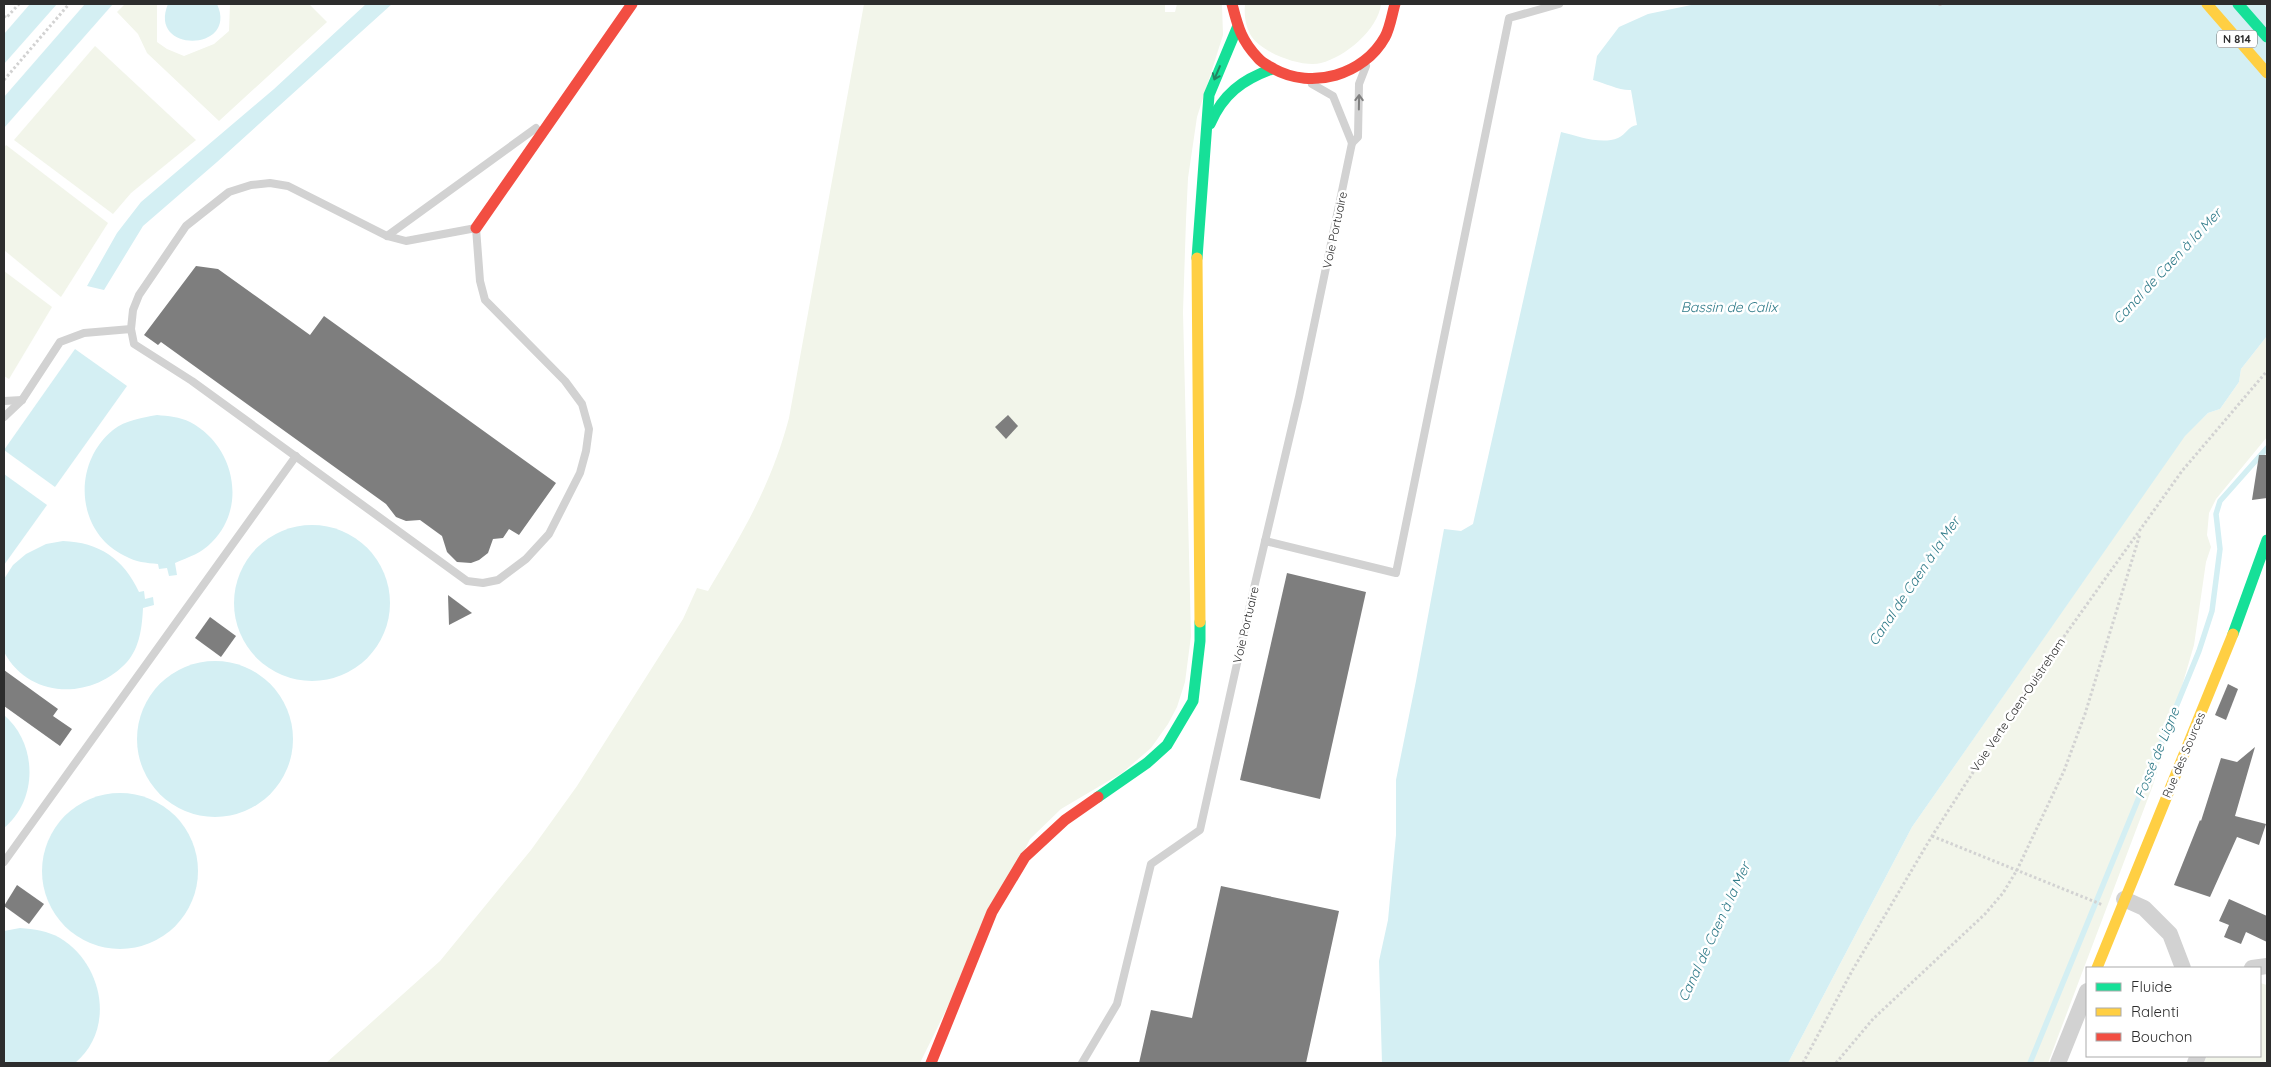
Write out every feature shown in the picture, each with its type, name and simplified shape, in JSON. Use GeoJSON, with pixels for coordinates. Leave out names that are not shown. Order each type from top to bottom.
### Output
{"type":"FeatureCollection","features":[{"type":"Feature","properties":{"kind":"main road"},"geometry":{"type":"LineString","coordinates":[[476,228],[632,4]]}},
{"type":"Feature","properties":{"kind":"main road"},"geometry":{"type":"LineString","coordinates":[[1232,4],[1237,28],[1257,58],[1272,69],[1304,80],[1327,79],[1349,72],[1368,59],[1380,47],[1388,32],[1395,4]]}},
{"type":"Feature","properties":{"kind":"main road","name":"N 814"},"geometry":{"type":"LineString","coordinates":[[2207,4],[2267,73]]}},
{"type":"Feature","properties":{"kind":"main road","name":"N 814"},"geometry":{"type":"LineString","coordinates":[[2238,4],[2267,37]]}},
{"type":"Feature","properties":{"kind":"main road"},"geometry":{"type":"LineString","coordinates":[[931,1063],[992,912],[1025,857],[1065,820],[1147,764],[1167,745],[1193,701],[1200,641],[1196,267],[1209,95],[1237,28]]}},
{"type":"Feature","properties":{"kind":"main road"},"geometry":{"type":"LineString","coordinates":[[1205,139],[1218,104],[1244,80],[1272,69]]}},
{"type":"Feature","properties":{"kind":"main road","name":"Rue des Sources"},"geometry":{"type":"LineString","coordinates":[[2096,967],[2224,659],[2267,540]]}},
{"type":"Feature","properties":{"kind":"street"},"geometry":{"type":"LineString","coordinates":[[2124,899],[2144,908],[2170,934],[2183,967]]}},
{"type":"Feature","properties":{"kind":"street"},"geometry":{"type":"LineString","coordinates":[[2058,1063],[2086,993]]}},
{"type":"Feature","properties":{"kind":"lane"},"geometry":{"type":"LineString","coordinates":[[1265,542],[1396,573],[1509,18],[1559,4]]}},
{"type":"Feature","properties":{"kind":"lane","name":"Voie Portuaire"},"geometry":{"type":"LineString","coordinates":[[1082,1063],[1117,1004],[1151,864],[1200,830],[1301,387],[1352,143],[1358,137],[1359,84],[1368,59]]}},
{"type":"Feature","properties":{"kind":"lane"},"geometry":{"type":"LineString","coordinates":[[1304,80],[1333,96],[1352,143]]}},
{"type":"Feature","properties":{"kind":"lane"},"geometry":{"type":"LineString","coordinates":[[387,236],[554,115]]}},
{"type":"Feature","properties":{"kind":"lane"},"geometry":{"type":"LineString","coordinates":[[270,183],[288,186],[387,236],[406,241],[476,228],[480,282],[485,300],[565,381],[582,404],[588,429],[586,451],[580,474],[549,534],[526,559],[498,580],[483,583],[467,581],[192,381],[134,344],[131,328],[133,310],[140,295],[186,226],[229,192],[251,185],[270,183]]}},
{"type":"Feature","properties":{"kind":"lane"},"geometry":{"type":"LineString","coordinates":[[4,417],[22,400],[60,342],[84,334],[131,328]]}},
{"type":"Feature","properties":{"kind":"lane"},"geometry":{"type":"LineString","coordinates":[[4,401],[22,400]]}},
{"type":"Feature","properties":{"kind":"lane"},"geometry":{"type":"LineString","coordinates":[[4,862],[296,456]]}},
{"type":"Feature","properties":{"kind":"path"},"geometry":{"type":"LineString","coordinates":[[5,18],[19,4]]}},
{"type":"Feature","properties":{"kind":"path"},"geometry":{"type":"LineString","coordinates":[[4,80],[69,4]]}},
{"type":"Feature","properties":{"kind":"path","name":"Voie Verte Caen-Ouistreham"},"geometry":{"type":"LineString","coordinates":[[1803,1063],[1852,971],[1932,836],[2028,687],[2182,471],[2267,371]]}},
{"type":"Feature","properties":{"kind":"path"},"geometry":{"type":"LineString","coordinates":[[1836,1063],[1874,1019],[1985,914],[2017,870],[2064,770],[2086,714],[2140,532]]}},
{"type":"Feature","properties":{"kind":"path"},"geometry":{"type":"LineString","coordinates":[[1932,836],[2102,904]]}},
{"type":"Feature","properties":{"kind":"shaded area"},"geometry":{"type":"Polygon","coordinates":[[[125,4],[157,4],[157,42],[167,49],[184,56],[214,44],[229,31],[230,4],[309,4],[327,22],[219,121],[147,53],[138,34],[117,12],[125,4]]]}},
{"type":"Feature","properties":{"kind":"shaded area"},"geometry":{"type":"Polygon","coordinates":[[[864,4],[1165,4],[1165,12],[1175,12],[1177,4],[1222,4],[1223,35],[1197,117],[1188,178],[1183,312],[1191,636],[1185,682],[1177,707],[1168,724],[1151,748],[1122,773],[1061,809],[1030,839],[920,1063],[326,1063],[440,961],[531,850],[577,786],[683,619],[697,588],[708,591],[755,508],[774,465],[789,418],[864,4]]]}},
{"type":"Feature","properties":{"kind":"shaded area"},"geometry":{"type":"Polygon","coordinates":[[[1245,4],[1381,4],[1379,14],[1374,23],[1367,33],[1350,49],[1330,60],[1313,64],[1282,57],[1262,47],[1255,41],[1246,23],[1245,4]]]}},
{"type":"Feature","properties":{"kind":"shaded area"},"geometry":{"type":"Polygon","coordinates":[[[95,46],[196,140],[131,193],[113,214],[14,140],[95,46]]]}},
{"type":"Feature","properties":{"kind":"shaded area"},"geometry":{"type":"Polygon","coordinates":[[[6,145],[108,223],[61,297],[4,250],[4,148],[6,145]]]}},
{"type":"Feature","properties":{"kind":"shaded area"},"geometry":{"type":"Polygon","coordinates":[[[4,271],[52,307],[9,379],[4,376],[4,271]]]}},
{"type":"Feature","properties":{"kind":"shaded area"},"geometry":{"type":"Polygon","coordinates":[[[2267,336],[2267,437],[2216,499],[2209,513],[2207,535],[2211,547],[2206,562],[2194,645],[2153,785],[2048,1063],[1788,1063],[1912,827],[2185,435],[2208,413],[2220,409],[2239,382],[2241,369],[2267,336]]]}},
{"type":"Feature","properties":{"kind":"shaded area"},"geometry":{"type":"Polygon","coordinates":[[[2261,983],[2267,985],[2267,1063],[2204,1063],[2207,1057],[2261,1057],[2261,983]]]}},
{"type":"Feature","properties":{"kind":"water"},"geometry":{"type":"Polygon","coordinates":[[[30,4],[57,4],[4,64],[4,34],[30,4]]]}},
{"type":"Feature","properties":{"kind":"water"},"geometry":{"type":"Polygon","coordinates":[[[85,4],[113,4],[4,128],[4,97],[85,4]]]}},
{"type":"Feature","properties":{"kind":"water"},"geometry":{"type":"Polygon","coordinates":[[[168,4],[217,4],[220,20],[216,31],[206,38],[193,41],[180,39],[170,32],[165,20],[168,4]]]}},
{"type":"Feature","properties":{"kind":"water"},"geometry":{"type":"Polygon","coordinates":[[[366,4],[392,4],[143,226],[104,290],[87,286],[117,233],[141,202],[274,89],[366,4]]]}},
{"type":"Feature","properties":{"kind":"water"},"geometry":{"type":"Polygon","coordinates":[[[1696,4],[2267,4],[2267,336],[2241,369],[2239,382],[2220,409],[2208,413],[2185,436],[1912,827],[1788,1063],[1382,1063],[1379,961],[1388,920],[1396,835],[1396,780],[1444,529],[1461,531],[1473,524],[1561,132],[1604,141],[1618,138],[1631,127],[1637,125],[1631,90],[1617,88],[1593,80],[1597,56],[1619,27],[1648,14],[1696,4]]]}},
{"type":"Feature","properties":{"kind":"water"},"geometry":{"type":"Polygon","coordinates":[[[75,349],[127,386],[55,487],[4,450],[75,349]]]}},
{"type":"Feature","properties":{"kind":"water"},"geometry":{"type":"Polygon","coordinates":[[[157,415],[186,420],[205,432],[217,445],[226,461],[231,477],[230,511],[223,527],[212,542],[200,552],[175,563],[177,575],[169,576],[167,568],[159,569],[158,564],[133,560],[108,545],[96,531],[88,514],[85,496],[86,478],[91,460],[100,444],[113,430],[123,424],[157,415]]]}},
{"type":"Feature","properties":{"kind":"water"},"geometry":{"type":"Polygon","coordinates":[[[4,474],[47,505],[4,565],[4,474]]]}},
{"type":"Feature","properties":{"kind":"water"},"geometry":{"type":"Polygon","coordinates":[[[304,525],[320,525],[335,528],[349,534],[367,548],[381,566],[387,580],[390,603],[387,626],[381,640],[367,658],[349,672],[335,678],[320,681],[304,681],[289,678],[275,672],[257,658],[247,646],[237,626],[234,611],[234,595],[237,580],[243,566],[257,548],[269,538],[289,528],[304,525]]]}},
{"type":"Feature","properties":{"kind":"water"},"geometry":{"type":"Polygon","coordinates":[[[63,541],[88,545],[109,554],[126,570],[139,592],[144,591],[145,599],[153,597],[154,605],[143,608],[138,643],[127,662],[113,674],[97,683],[80,688],[62,689],[45,686],[29,679],[15,668],[4,652],[4,579],[13,565],[26,554],[46,544],[63,541]]]}},
{"type":"Feature","properties":{"kind":"water"},"geometry":{"type":"Polygon","coordinates":[[[207,661],[223,661],[238,664],[252,670],[270,684],[284,702],[290,716],[293,739],[290,762],[284,776],[270,794],[252,808],[238,814],[223,817],[207,817],[192,814],[178,808],[160,794],[150,782],[140,762],[137,747],[137,731],[140,716],[146,702],[160,684],[172,674],[192,664],[207,661]]]}},
{"type":"Feature","properties":{"kind":"water"},"geometry":{"type":"Polygon","coordinates":[[[4,715],[23,740],[28,755],[30,771],[28,787],[23,802],[15,816],[4,828],[4,715]]]}},
{"type":"Feature","properties":{"kind":"water"},"geometry":{"type":"Polygon","coordinates":[[[112,793],[128,793],[143,796],[157,802],[175,816],[189,834],[195,848],[198,871],[195,894],[189,908],[175,926],[157,940],[143,946],[128,949],[112,949],[97,946],[83,940],[65,926],[55,914],[45,894],[42,879],[42,863],[45,848],[51,834],[65,816],[77,806],[97,796],[112,793]]]}},
{"type":"Feature","properties":{"kind":"water"},"geometry":{"type":"Polygon","coordinates":[[[20,928],[41,931],[60,938],[75,949],[86,964],[94,980],[99,998],[100,1015],[96,1033],[88,1049],[75,1063],[4,1063],[4,931],[20,928]]]}},
{"type":"Feature","properties":{"kind":"building"},"geometry":{"type":"Polygon","coordinates":[[[196,266],[218,269],[310,335],[324,316],[556,483],[519,535],[509,529],[503,538],[493,539],[488,553],[479,560],[471,563],[457,562],[447,552],[442,536],[420,520],[406,521],[396,517],[386,504],[161,342],[158,345],[144,335],[196,266]]]}},
{"type":"Feature","properties":{"kind":"building"},"geometry":{"type":"Polygon","coordinates":[[[1008,415],[1018,426],[1006,439],[995,427],[1008,415]]]}},
{"type":"Feature","properties":{"kind":"building"},"geometry":{"type":"Polygon","coordinates":[[[2259,455],[2267,455],[2267,498],[2252,500],[2259,455]]]}},
{"type":"Feature","properties":{"kind":"building"},"geometry":{"type":"Polygon","coordinates":[[[1287,573],[1366,592],[1320,799],[1240,780],[1287,573]]]}},
{"type":"Feature","properties":{"kind":"building"},"geometry":{"type":"Polygon","coordinates":[[[448,595],[472,613],[449,625],[448,595]]]}},
{"type":"Feature","properties":{"kind":"building"},"geometry":{"type":"Polygon","coordinates":[[[210,617],[236,636],[221,657],[195,638],[210,617]]]}},
{"type":"Feature","properties":{"kind":"building"},"geometry":{"type":"Polygon","coordinates":[[[4,670],[58,709],[53,716],[72,729],[60,746],[4,706],[4,670]]]}},
{"type":"Feature","properties":{"kind":"building"},"geometry":{"type":"Polygon","coordinates":[[[2228,684],[2238,689],[2226,720],[2215,715],[2228,684]]]}},
{"type":"Feature","properties":{"kind":"building"},"geometry":{"type":"Polygon","coordinates":[[[2255,747],[2235,816],[2266,824],[2259,845],[2237,837],[2210,897],[2174,885],[2201,821],[2221,758],[2237,762],[2255,747]]]}},
{"type":"Feature","properties":{"kind":"building"},"geometry":{"type":"Polygon","coordinates":[[[17,885],[44,904],[29,924],[4,906],[17,885]]]}},
{"type":"Feature","properties":{"kind":"building"},"geometry":{"type":"Polygon","coordinates":[[[1221,886],[1339,911],[1306,1063],[1139,1063],[1151,1010],[1192,1018],[1221,886]]]}},
{"type":"Feature","properties":{"kind":"building"},"geometry":{"type":"Polygon","coordinates":[[[2229,899],[2267,916],[2267,942],[2246,932],[2241,944],[2224,937],[2229,925],[2219,921],[2229,899]]]}},
{"type":"Feature","properties":{"kind":"waterway","name":"Fossé de Ligne"},"geometry":{"type":"LineString","coordinates":[[2030,1063],[2199,651],[2212,611],[2220,549],[2216,514],[2220,501],[2267,448]]}},
{"type":"Feature","properties":{"kind":"traffic: fast"},"geometry":{"type":"LineString","coordinates":[[2238,4],[2267,37]]}},
{"type":"Feature","properties":{"kind":"traffic: fast"},"geometry":{"type":"LineString","coordinates":[[1197,258],[1209,95],[1237,28]]}},
{"type":"Feature","properties":{"kind":"traffic: fast"},"geometry":{"type":"LineString","coordinates":[[1210,124],[1227,96],[1251,78],[1272,69]]}},
{"type":"Feature","properties":{"kind":"traffic: fast"},"geometry":{"type":"LineString","coordinates":[[2233,634],[2267,540]]}},
{"type":"Feature","properties":{"kind":"traffic: fast"},"geometry":{"type":"LineString","coordinates":[[1098,797],[1147,763],[1167,745],[1193,701],[1200,641],[1200,622]]}},
{"type":"Feature","properties":{"kind":"traffic: slow"},"geometry":{"type":"LineString","coordinates":[[2207,4],[2267,73]]}},
{"type":"Feature","properties":{"kind":"traffic: slow"},"geometry":{"type":"LineString","coordinates":[[1197,258],[1200,622]]}},
{"type":"Feature","properties":{"kind":"traffic: slow"},"geometry":{"type":"LineString","coordinates":[[2097,967],[2233,634]]}},
{"type":"Feature","properties":{"kind":"traffic: jam"},"geometry":{"type":"LineString","coordinates":[[476,228],[632,4]]}},
{"type":"Feature","properties":{"kind":"traffic: jam"},"geometry":{"type":"LineString","coordinates":[[1232,4],[1244,39],[1260,60],[1274,69],[1304,78],[1336,75],[1364,61],[1376,50],[1385,37],[1395,4]]}},
{"type":"Feature","properties":{"kind":"traffic: jam"},"geometry":{"type":"LineString","coordinates":[[931,1063],[992,912],[1025,857],[1065,820],[1098,797]]}},
{"type":"Feature","properties":{"kind":"water label","name":"Canal de Caen à la Mer"},"geometry":{"type":"Point","coordinates":[2167,266]}},
{"type":"Feature","properties":{"kind":"water label","name":"Bassin de Calix"},"geometry":{"type":"Point","coordinates":[1729,307]}},
{"type":"Feature","properties":{"kind":"water label","name":"Canal de Caen à la Mer"},"geometry":{"type":"Point","coordinates":[1914,581]}},
{"type":"Feature","properties":{"kind":"water label","name":"Canal de Caen à la Mer"},"geometry":{"type":"Point","coordinates":[1714,932]}}]}
